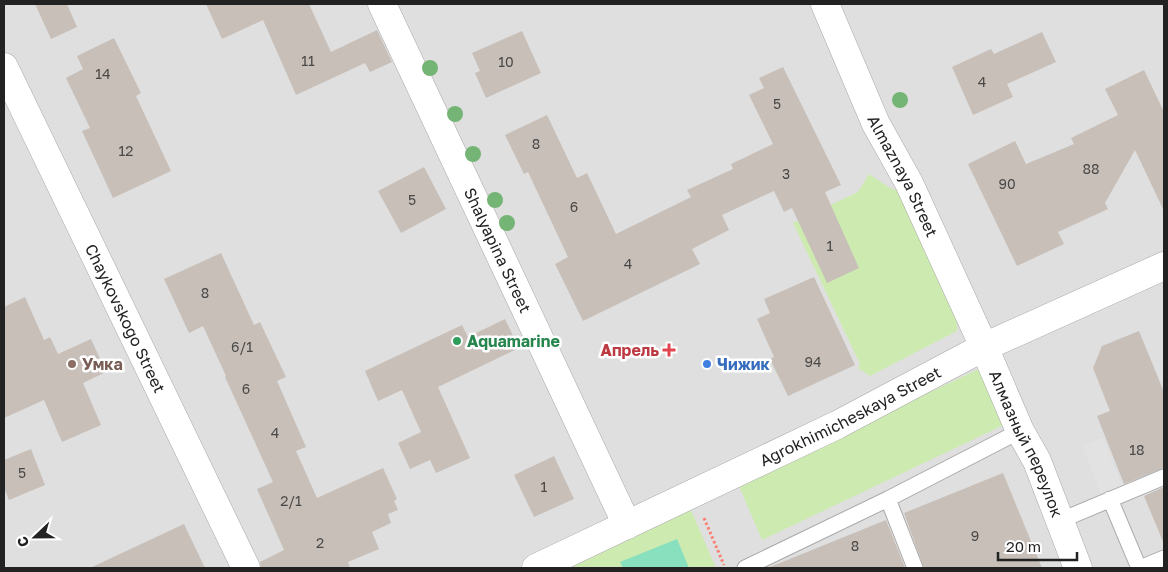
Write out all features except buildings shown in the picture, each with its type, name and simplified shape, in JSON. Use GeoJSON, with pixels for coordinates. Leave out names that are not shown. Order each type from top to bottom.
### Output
{"type":"FeatureCollection","features":[{"type":"Feature","properties":{"kind":"street","name":"Shalyapina Street"},"geometry":{"type":"LineString","coordinates":[[382,4],[628,525]]}},
{"type":"Feature","properties":{"kind":"street","name":"Almaznaya Street"},"geometry":{"type":"LineString","coordinates":[[825,4],[876,124],[909,183],[984,347]]}},
{"type":"Feature","properties":{"kind":"street","name":"Chaykovskogo Street"},"geometry":{"type":"LineString","coordinates":[[4,68],[246,568]]}},
{"type":"Feature","properties":{"kind":"street","name":"Agrokhimicheskaya Street"},"geometry":{"type":"LineString","coordinates":[[536,568],[837,425],[984,347],[1164,266]]}},
{"type":"Feature","properties":{"kind":"street","name":"Алмазный переулок"},"geometry":{"type":"LineString","coordinates":[[984,347],[1020,431],[1037,461],[1078,568]]}},
{"type":"Feature","properties":{"kind":"lane"},"geometry":{"type":"LineString","coordinates":[[745,568],[888,499],[1020,431]]}},
{"type":"Feature","properties":{"kind":"lane"},"geometry":{"type":"LineString","coordinates":[[1059,521],[1164,477]]}},
{"type":"Feature","properties":{"kind":"lane"},"geometry":{"type":"LineString","coordinates":[[888,499],[915,568]]}},
{"type":"Feature","properties":{"kind":"lane"},"geometry":{"type":"LineString","coordinates":[[1110,499],[1139,568],[1164,558]]}},
{"type":"Feature","properties":{"kind":"path"},"geometry":{"type":"LineString","coordinates":[[694,494],[725,568]]}},
{"type":"Feature","properties":{"kind":"shaded area"},"geometry":{"type":"Polygon","coordinates":[[[4,4],[1164,4],[1164,568],[4,568],[4,4]]]}},
{"type":"Feature","properties":{"kind":"shaded area"},"geometry":{"type":"Polygon","coordinates":[[[1103,438],[1124,491],[1103,499],[1082,446],[1103,438]]]}},
{"type":"Feature","properties":{"kind":"green space"},"geometry":{"type":"Polygon","coordinates":[[[869,174],[890,188],[913,196],[958,301],[957,331],[870,376],[858,368],[860,364],[793,223],[858,192],[869,174]]]}},
{"type":"Feature","properties":{"kind":"green space"},"geometry":{"type":"Polygon","coordinates":[[[983,367],[1008,423],[762,540],[736,479],[738,483],[983,367]]]}},
{"type":"Feature","properties":{"kind":"green space"},"geometry":{"type":"Polygon","coordinates":[[[691,510],[716,568],[570,568],[691,510]]]}},
{"type":"Feature","properties":{"kind":"green space"},"geometry":{"type":"Polygon","coordinates":[[[677,539],[689,568],[623,568],[620,562],[677,539]]]}},
{"type":"Feature","properties":{"kind":"place","name":"Aquamarine"},"geometry":{"type":"Point","coordinates":[457,341]}},
{"type":"Feature","properties":{"kind":"place","name":"Апрель"},"geometry":{"type":"Point","coordinates":[669,350]}},
{"type":"Feature","properties":{"kind":"place","name":"Умка"},"geometry":{"type":"Point","coordinates":[72,364]}},
{"type":"Feature","properties":{"kind":"place","name":"Чижик"},"geometry":{"type":"Point","coordinates":[707,364]}}]}
